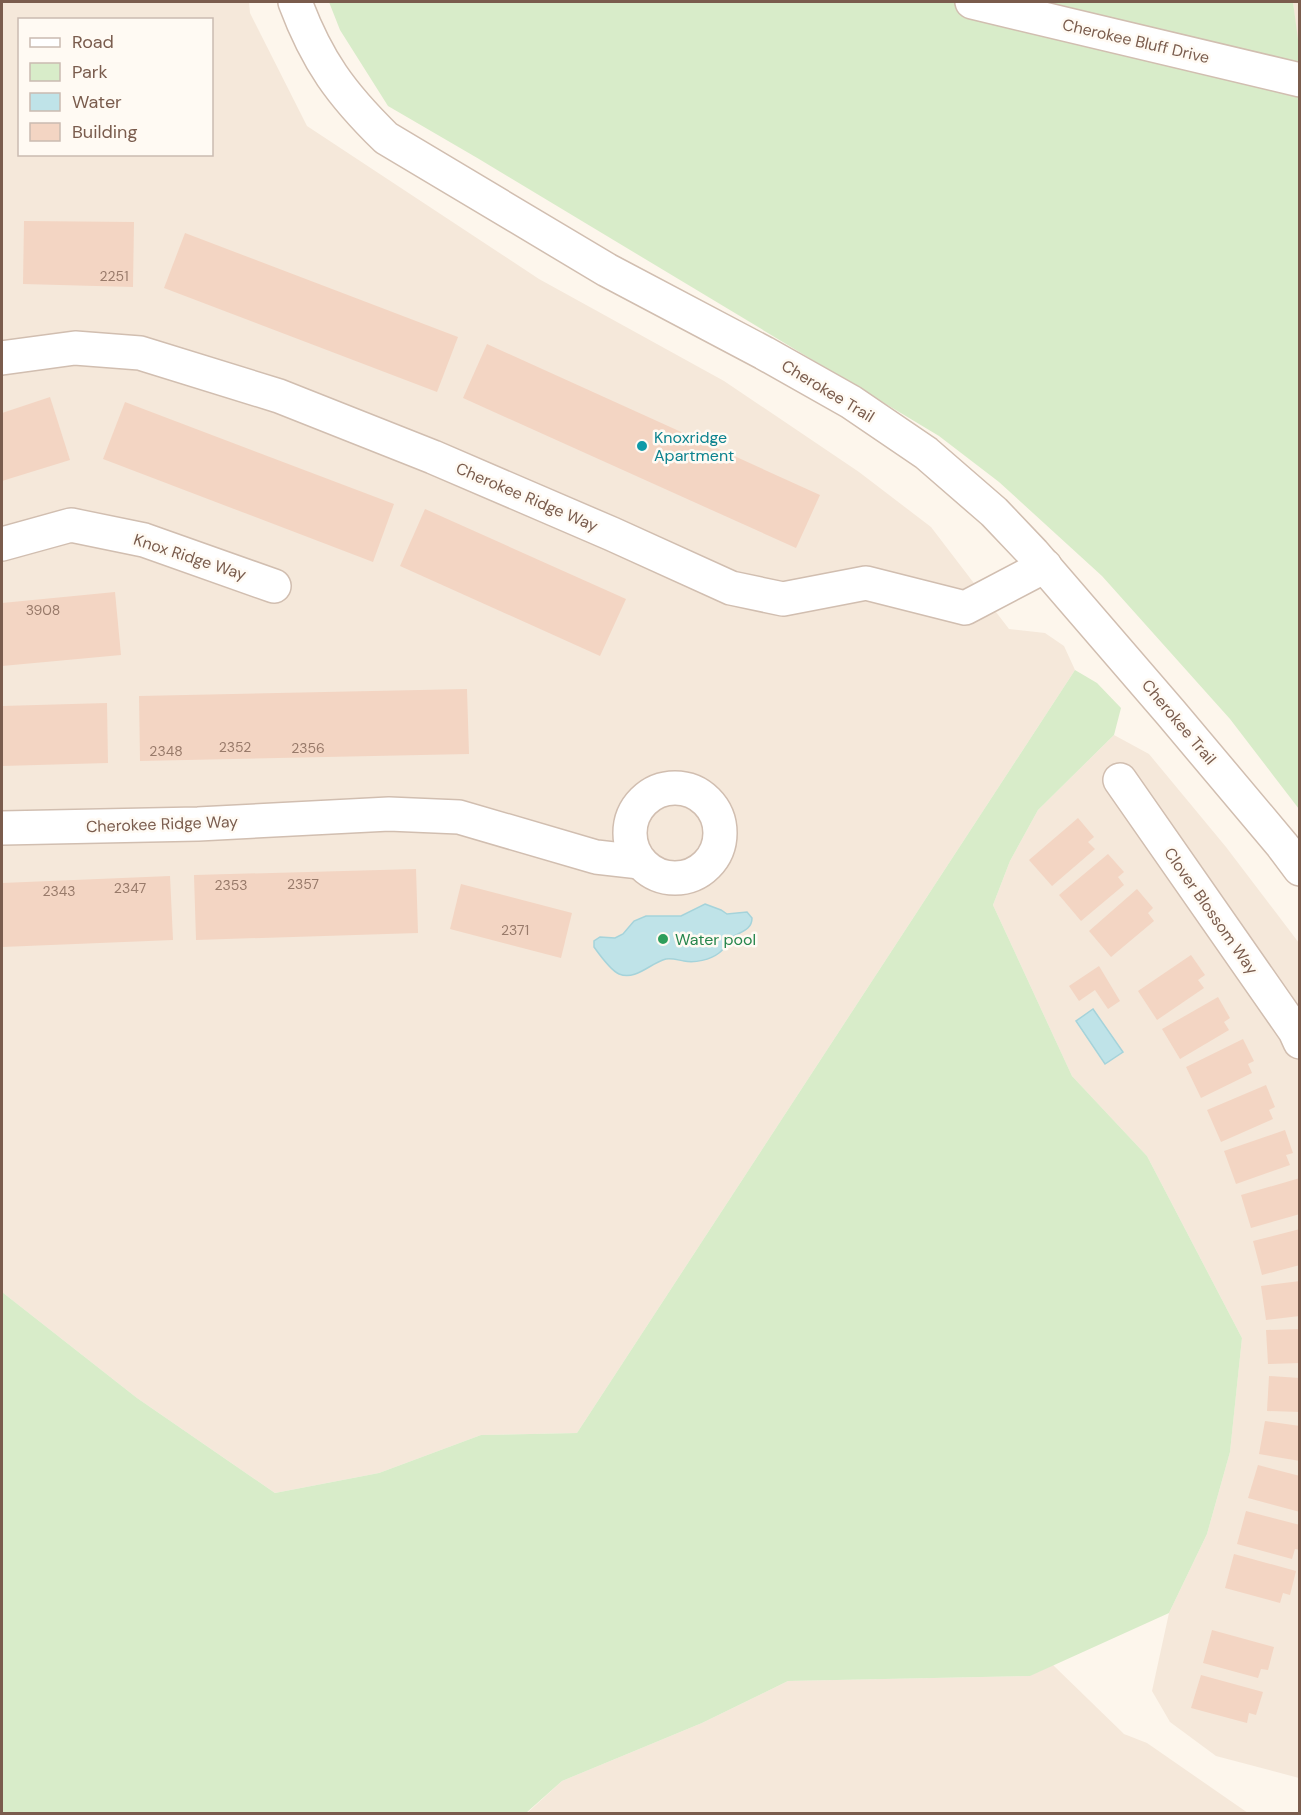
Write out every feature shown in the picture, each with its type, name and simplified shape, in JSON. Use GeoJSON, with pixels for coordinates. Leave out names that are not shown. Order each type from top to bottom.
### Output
{"type":"FeatureCollection","features":[{"type":"Feature","properties":{"kind":"street","name":"Cherokee Trail"},"geometry":{"type":"LineString","coordinates":[[295,2],[307,35],[332,79],[357,110],[386,138],[607,270],[851,402],[926,453],[994,512],[1045,566],[1282,845],[1299,869]]}},
{"type":"Feature","properties":{"kind":"street","name":"Cherokee Bluff Drive"},"geometry":{"type":"LineString","coordinates":[[972,2],[1299,80]]}},
{"type":"Feature","properties":{"kind":"street","name":"Cherokee Ridge Way"},"geometry":{"type":"LineString","coordinates":[[2,358],[75,348],[140,353],[279,396],[433,457],[731,588],[783,599],[866,583],[964,608],[1045,566]]}},
{"type":"Feature","properties":{"kind":"street","name":"Knox Ridge Way"},"geometry":{"type":"LineString","coordinates":[[2,544],[71,525],[144,540],[274,586]]}},
{"type":"Feature","properties":{"kind":"street","name":"Clover Blossom Way"},"geometry":{"type":"LineString","coordinates":[[1120,780],[1295,1031],[1299,1042]]}},
{"type":"Feature","properties":{"kind":"street","name":"Cherokee Ridge Way"},"geometry":{"type":"LineString","coordinates":[[2,828],[198,824],[389,814],[459,817],[596,857],[640,862]]}},
{"type":"Feature","properties":{"kind":"shaded area"},"geometry":{"type":"Polygon","coordinates":[[[2,2],[249,2],[250,13],[307,126],[539,279],[724,381],[859,472],[931,527],[1009,629],[1045,633],[1064,646],[1075,670],[577,1433],[481,1435],[379,1473],[275,1493],[137,1398],[2,1292],[2,2]]]}},
{"type":"Feature","properties":{"kind":"shaded area"},"geometry":{"type":"Polygon","coordinates":[[[1293,2],[1299,2],[1299,54],[1293,2]]]}},
{"type":"Feature","properties":{"kind":"shaded area"},"geometry":{"type":"Polygon","coordinates":[[[1114,735],[1149,754],[1226,847],[1299,943],[1299,1778],[1216,1756],[1170,1722],[1152,1691],[1169,1613],[1207,1534],[1230,1452],[1242,1338],[1147,1156],[1072,1076],[993,905],[1010,861],[1038,810],[1114,735]]]}},
{"type":"Feature","properties":{"kind":"shaded area"},"geometry":{"type":"Polygon","coordinates":[[[1053,1665],[1124,1734],[1147,1743],[1248,1813],[526,1814],[562,1781],[702,1723],[788,1681],[1029,1676],[1053,1665]]]}},
{"type":"Feature","properties":{"kind":"green space"},"geometry":{"type":"Polygon","coordinates":[[[329,2],[1293,2],[1300,54],[1299,809],[1230,719],[1102,576],[999,482],[939,436],[388,106],[340,30],[329,2]]]}},
{"type":"Feature","properties":{"kind":"green space"},"geometry":{"type":"Polygon","coordinates":[[[1075,670],[1097,683],[1121,708],[1114,735],[1038,810],[1010,861],[993,905],[1072,1076],[1147,1156],[1242,1338],[1230,1452],[1207,1534],[1169,1613],[1030,1676],[788,1681],[702,1723],[562,1781],[526,1813],[2,1813],[2,1292],[137,1398],[275,1493],[379,1473],[481,1435],[577,1433],[1075,670]]]}},
{"type":"Feature","properties":{"kind":"water","name":"Water pool"},"geometry":{"type":"Polygon","coordinates":[[[705,904],[727,914],[747,912],[752,918],[749,927],[732,938],[721,951],[711,957],[693,962],[666,959],[637,973],[625,976],[613,970],[594,947],[594,941],[600,937],[615,938],[623,934],[634,921],[646,916],[681,916],[705,904]]]}},
{"type":"Feature","properties":{"kind":"water"},"geometry":{"type":"Polygon","coordinates":[[[1093,1009],[1123,1052],[1105,1064],[1076,1021],[1093,1009]]]}},
{"type":"Feature","properties":{"kind":"building"},"geometry":{"type":"Polygon","coordinates":[[[24,221],[134,222],[133,287],[23,284],[24,221]]]}},
{"type":"Feature","properties":{"kind":"building"},"geometry":{"type":"Polygon","coordinates":[[[185,233],[458,337],[437,392],[164,288],[185,233]]]}},
{"type":"Feature","properties":{"kind":"building","name":"Knoxridge Apartment"},"geometry":{"type":"Polygon","coordinates":[[[487,344],[820,495],[796,548],[463,398],[487,344]]]}},
{"type":"Feature","properties":{"kind":"building"},"geometry":{"type":"Polygon","coordinates":[[[50,397],[70,460],[2,481],[2,413],[50,397]]]}},
{"type":"Feature","properties":{"kind":"building"},"geometry":{"type":"Polygon","coordinates":[[[125,402],[394,504],[373,562],[103,459],[125,402]]]}},
{"type":"Feature","properties":{"kind":"building"},"geometry":{"type":"Polygon","coordinates":[[[425,509],[626,599],[600,656],[400,566],[425,509]]]}},
{"type":"Feature","properties":{"kind":"building"},"geometry":{"type":"Polygon","coordinates":[[[115,592],[121,655],[2,666],[2,603],[115,592]]]}},
{"type":"Feature","properties":{"kind":"building"},"geometry":{"type":"Polygon","coordinates":[[[467,689],[469,754],[140,761],[139,696],[467,689]]]}},
{"type":"Feature","properties":{"kind":"building"},"geometry":{"type":"Polygon","coordinates":[[[107,703],[108,763],[2,766],[2,706],[107,703]]]}},
{"type":"Feature","properties":{"kind":"building"},"geometry":{"type":"Polygon","coordinates":[[[1078,818],[1094,837],[1088,842],[1095,849],[1052,886],[1029,860],[1078,818]]]}},
{"type":"Feature","properties":{"kind":"building"},"geometry":{"type":"Polygon","coordinates":[[[1108,854],[1124,872],[1118,877],[1124,885],[1081,921],[1059,895],[1108,854]]]}},
{"type":"Feature","properties":{"kind":"building"},"geometry":{"type":"Polygon","coordinates":[[[416,869],[418,933],[196,940],[194,875],[416,869]]]}},
{"type":"Feature","properties":{"kind":"building"},"geometry":{"type":"Polygon","coordinates":[[[170,876],[173,940],[2,947],[2,883],[170,876]]]}},
{"type":"Feature","properties":{"kind":"building"},"geometry":{"type":"Polygon","coordinates":[[[461,884],[572,913],[561,958],[450,929],[461,884]]]}},
{"type":"Feature","properties":{"kind":"building"},"geometry":{"type":"Polygon","coordinates":[[[1137,889],[1153,908],[1148,913],[1154,921],[1111,957],[1089,931],[1137,889]]]}},
{"type":"Feature","properties":{"kind":"building"},"geometry":{"type":"Polygon","coordinates":[[[1191,955],[1205,975],[1198,980],[1204,988],[1157,1020],[1138,991],[1191,955]]]}},
{"type":"Feature","properties":{"kind":"building"},"geometry":{"type":"Polygon","coordinates":[[[1099,966],[1120,1001],[1108,1009],[1095,990],[1079,1001],[1069,986],[1099,966]]]}},
{"type":"Feature","properties":{"kind":"building"},"geometry":{"type":"Polygon","coordinates":[[[1218,997],[1230,1018],[1224,1022],[1229,1030],[1180,1059],[1162,1029],[1218,997]]]}},
{"type":"Feature","properties":{"kind":"building"},"geometry":{"type":"Polygon","coordinates":[[[1243,1039],[1254,1061],[1248,1064],[1252,1073],[1201,1098],[1186,1067],[1243,1039]]]}},
{"type":"Feature","properties":{"kind":"building"},"geometry":{"type":"Polygon","coordinates":[[[1266,1085],[1275,1107],[1269,1110],[1273,1119],[1221,1142],[1207,1110],[1266,1085]]]}},
{"type":"Feature","properties":{"kind":"building"},"geometry":{"type":"Polygon","coordinates":[[[1285,1130],[1293,1153],[1286,1155],[1290,1165],[1236,1184],[1224,1151],[1285,1130]]]}},
{"type":"Feature","properties":{"kind":"building"},"geometry":{"type":"Polygon","coordinates":[[[1300,1178],[1300,1214],[1251,1228],[1241,1195],[1300,1178]]]}},
{"type":"Feature","properties":{"kind":"building"},"geometry":{"type":"Polygon","coordinates":[[[1300,1229],[1300,1265],[1262,1275],[1253,1241],[1300,1229]]]}},
{"type":"Feature","properties":{"kind":"building"},"geometry":{"type":"Polygon","coordinates":[[[1300,1281],[1300,1316],[1266,1320],[1261,1286],[1300,1281]]]}},
{"type":"Feature","properties":{"kind":"building"},"geometry":{"type":"Polygon","coordinates":[[[1300,1329],[1300,1363],[1268,1364],[1266,1330],[1300,1329]]]}},
{"type":"Feature","properties":{"kind":"building"},"geometry":{"type":"Polygon","coordinates":[[[1269,1376],[1300,1378],[1300,1412],[1267,1411],[1269,1376]]]}},
{"type":"Feature","properties":{"kind":"building"},"geometry":{"type":"Polygon","coordinates":[[[1265,1421],[1300,1426],[1300,1461],[1259,1454],[1265,1421]]]}},
{"type":"Feature","properties":{"kind":"building"},"geometry":{"type":"Polygon","coordinates":[[[1258,1465],[1300,1476],[1300,1512],[1248,1498],[1258,1465]]]}},
{"type":"Feature","properties":{"kind":"building"},"geometry":{"type":"Polygon","coordinates":[[[1246,1511],[1300,1525],[1300,1550],[1295,1549],[1292,1559],[1237,1544],[1246,1511]]]}},
{"type":"Feature","properties":{"kind":"building"},"geometry":{"type":"Polygon","coordinates":[[[1234,1554],[1296,1571],[1290,1595],[1283,1593],[1280,1603],[1225,1588],[1234,1554]]]}},
{"type":"Feature","properties":{"kind":"building"},"geometry":{"type":"Polygon","coordinates":[[[1212,1630],[1274,1647],[1268,1670],[1261,1669],[1258,1678],[1203,1663],[1212,1630]]]}},
{"type":"Feature","properties":{"kind":"building"},"geometry":{"type":"Polygon","coordinates":[[[1201,1675],[1263,1692],[1256,1715],[1249,1713],[1247,1723],[1191,1708],[1201,1675]]]}},
{"type":"Feature","properties":{"kind":"place","name":"Knoxridge Apartment"},"geometry":{"type":"Point","coordinates":[642,446]}},
{"type":"Feature","properties":{"kind":"place","name":"Water pool"},"geometry":{"type":"Point","coordinates":[663,939]}}]}
